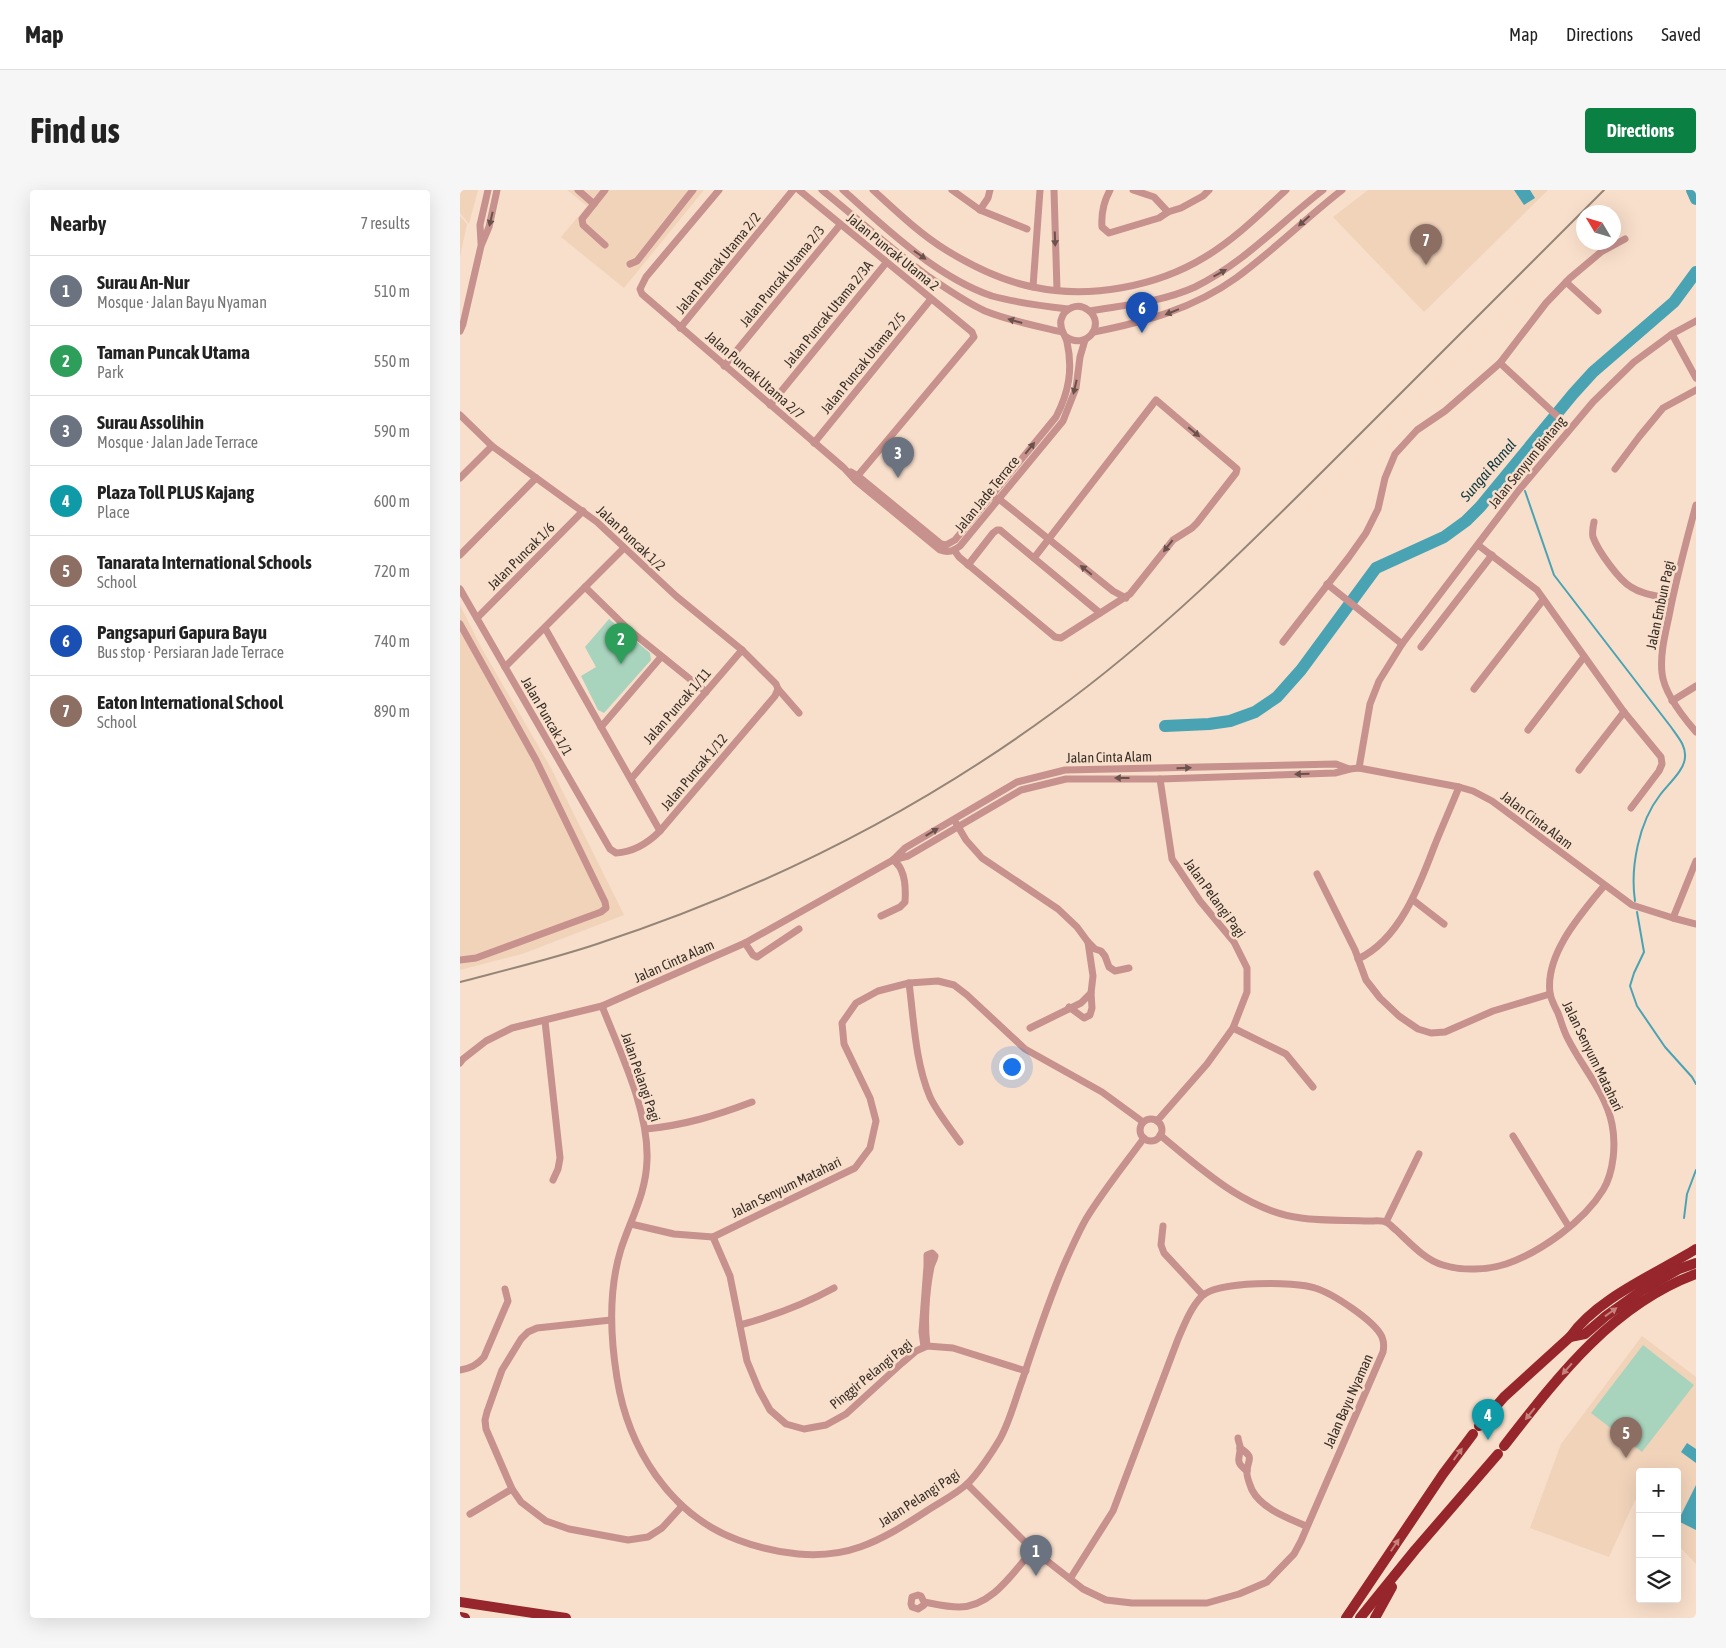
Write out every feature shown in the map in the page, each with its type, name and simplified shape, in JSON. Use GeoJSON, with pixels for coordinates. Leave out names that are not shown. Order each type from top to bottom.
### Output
{"type":"FeatureCollection","features":[{"type":"Feature","properties":{"kind":"highway"},"geometry":{"type":"LineString","coordinates":[[1346,1618],[1442,1474],[1504,1398],[1570,1338],[1578,1325],[1599,1308],[1636,1283],[1696,1249]]}},
{"type":"Feature","properties":{"kind":"highway"},"geometry":{"type":"LineString","coordinates":[[1676,1261],[1696,1253]]}},
{"type":"Feature","properties":{"kind":"highway"},"geometry":{"type":"LineString","coordinates":[[1570,1338],[1585,1334],[1641,1291],[1696,1263]]}},
{"type":"Feature","properties":{"kind":"highway"},"geometry":{"type":"LineString","coordinates":[[1360,1618],[1584,1349],[1612,1324],[1648,1298],[1684,1278],[1696,1274]]}},
{"type":"Feature","properties":{"kind":"highway"},"geometry":{"type":"LineString","coordinates":[[1375,1618],[1415,1550]]}},
{"type":"Feature","properties":{"kind":"highway"},"geometry":{"type":"LineString","coordinates":[[1337,1618],[1368,1584]]}},
{"type":"Feature","properties":{"kind":"highway"},"geometry":{"type":"LineString","coordinates":[[460,1602],[566,1618]]}},
{"type":"Feature","properties":{"kind":"highway"},"geometry":{"type":"LineString","coordinates":[[460,1617],[465,1618]]}},
{"type":"Feature","properties":{"kind":"street"},"geometry":{"type":"LineString","coordinates":[[481,246],[480,225],[488,190]]}},
{"type":"Feature","properties":{"kind":"street"},"geometry":{"type":"LineString","coordinates":[[460,331],[481,246],[489,227],[497,190]]}},
{"type":"Feature","properties":{"kind":"street"},"geometry":{"type":"LineString","coordinates":[[578,190],[594,204]]}},
{"type":"Feature","properties":{"kind":"street"},"geometry":{"type":"LineString","coordinates":[[605,190],[582,219],[583,225],[605,245]]}},
{"type":"Feature","properties":{"kind":"street"},"geometry":{"type":"LineString","coordinates":[[630,264],[637,260],[693,190]]}},
{"type":"Feature","properties":{"kind":"street","name":"Jalan Puncak Utama 2/7"},"geometry":{"type":"LineString","coordinates":[[719,190],[646,277],[640,289],[645,298],[856,478]]}},
{"type":"Feature","properties":{"kind":"street","name":"Jalan Puncak Utama 2/2"},"geometry":{"type":"LineString","coordinates":[[680,328],[793,190]]}},
{"type":"Feature","properties":{"kind":"street","name":"Jalan Puncak Utama 2"},"geometry":{"type":"LineString","coordinates":[[799,190],[972,332],[974,337],[856,478]]}},
{"type":"Feature","properties":{"kind":"street"},"geometry":{"type":"LineString","coordinates":[[822,190],[882,241],[967,302],[985,311],[1012,320],[1064,334],[1074,341],[1085,340],[1094,332],[1136,324],[1168,314],[1199,300],[1242,274],[1342,190]]}},
{"type":"Feature","properties":{"kind":"street"},"geometry":{"type":"LineString","coordinates":[[843,190],[890,233],[946,273],[967,284],[991,295],[1017,303],[1068,309],[1079,306],[1090,311],[1161,298],[1194,287],[1233,264],[1260,244],[1323,190]]}},
{"type":"Feature","properties":{"kind":"street"},"geometry":{"type":"LineString","coordinates":[[873,190],[913,225],[946,250],[982,269],[1033,288],[1097,292],[1131,287],[1180,271],[1230,241],[1286,190]]}},
{"type":"Feature","properties":{"kind":"street"},"geometry":{"type":"LineString","coordinates":[[952,190],[980,210],[1027,229]]}},
{"type":"Feature","properties":{"kind":"street"},"geometry":{"type":"LineString","coordinates":[[980,210],[988,198],[990,190]]}},
{"type":"Feature","properties":{"kind":"street"},"geometry":{"type":"LineString","coordinates":[[1033,288],[1040,190]]}},
{"type":"Feature","properties":{"kind":"street"},"geometry":{"type":"LineString","coordinates":[[1054,190],[1057,290]]}},
{"type":"Feature","properties":{"kind":"street"},"geometry":{"type":"LineString","coordinates":[[1110,190],[1104,203],[1102,222],[1102,227],[1109,233],[1159,218],[1203,196],[1209,190]]}},
{"type":"Feature","properties":{"kind":"street"},"geometry":{"type":"LineString","coordinates":[[1132,190],[1154,197],[1168,212]]}},
{"type":"Feature","properties":{"kind":"street","name":"Jalan Puncak Utama 2/3"},"geometry":{"type":"LineString","coordinates":[[724,366],[840,225]]}},
{"type":"Feature","properties":{"kind":"street"},"geometry":{"type":"LineString","coordinates":[[1283,642],[1328,586],[1366,534],[1378,509],[1385,478],[1395,454],[1417,430],[1445,412],[1500,363],[1540,310],[1566,282],[1601,252],[1625,239]]}},
{"type":"Feature","properties":{"kind":"street","name":"Jalan Puncak Utama 2/3A"},"geometry":{"type":"LineString","coordinates":[[770,405],[886,262]]}},
{"type":"Feature","properties":{"kind":"street"},"geometry":{"type":"LineString","coordinates":[[1566,282],[1598,312]]}},
{"type":"Feature","properties":{"kind":"street","name":"Jalan Puncak Utama 2/5"},"geometry":{"type":"LineString","coordinates":[[814,443],[931,299]]}},
{"type":"Feature","properties":{"kind":"street"},"geometry":{"type":"LineString","coordinates":[[1064,334],[1060,323],[1061,318],[1068,309]]}},
{"type":"Feature","properties":{"kind":"street"},"geometry":{"type":"LineString","coordinates":[[1090,311],[1095,321],[1094,332]]}},
{"type":"Feature","properties":{"kind":"street","name":"Jalan Senyum Bintang"},"geometry":{"type":"LineString","coordinates":[[1359,768],[1370,704],[1379,681],[1402,644],[1519,490],[1593,402],[1629,367],[1672,334],[1696,321]]}},
{"type":"Feature","properties":{"kind":"street","name":"Jalan Jade Terrace"},"geometry":{"type":"LineString","coordinates":[[856,478],[941,544],[946,545],[955,540],[1056,416],[1068,386],[1070,370],[1070,356],[1064,334]]}},
{"type":"Feature","properties":{"kind":"street"},"geometry":{"type":"LineString","coordinates":[[1672,334],[1696,378]]}},
{"type":"Feature","properties":{"kind":"street","name":"Jalan Jade Terrace"},"geometry":{"type":"LineString","coordinates":[[856,478],[940,550],[948,552],[954,550],[960,546],[1063,421],[1076,388],[1080,357],[1085,340]]}},
{"type":"Feature","properties":{"kind":"street"},"geometry":{"type":"LineString","coordinates":[[1500,363],[1570,428]]}},
{"type":"Feature","properties":{"kind":"street"},"geometry":{"type":"LineString","coordinates":[[1615,470],[1663,408],[1696,390]]}},
{"type":"Feature","properties":{"kind":"street"},"geometry":{"type":"LineString","coordinates":[[954,550],[968,565],[1058,638],[1126,598],[1173,540],[1197,523],[1236,473],[1237,469],[1156,400],[1034,558]]}},
{"type":"Feature","properties":{"kind":"street","name":"Jalan Puncak 1/2"},"geometry":{"type":"LineString","coordinates":[[460,415],[492,446],[597,522],[676,596],[742,650],[776,684],[778,689],[799,712]]}},
{"type":"Feature","properties":{"kind":"street"},"geometry":{"type":"LineString","coordinates":[[460,478],[492,446]]}},
{"type":"Feature","properties":{"kind":"street"},"geometry":{"type":"LineString","coordinates":[[460,555],[536,478]]}},
{"type":"Feature","properties":{"kind":"street"},"geometry":{"type":"LineString","coordinates":[[999,499],[1000,485]]}},
{"type":"Feature","properties":{"kind":"street"},"geometry":{"type":"LineString","coordinates":[[987,500],[999,499],[1112,591],[1126,598]]}},
{"type":"Feature","properties":{"kind":"street","name":"Jalan Embun Pagi"},"geometry":{"type":"LineString","coordinates":[[1696,505],[1672,599],[1662,648],[1662,674],[1672,701],[1696,732]]}},
{"type":"Feature","properties":{"kind":"street","name":"Jalan Puncak 1/6"},"geometry":{"type":"LineString","coordinates":[[476,618],[583,511]]}},
{"type":"Feature","properties":{"kind":"street"},"geometry":{"type":"LineString","coordinates":[[1594,522],[1593,536],[1597,546],[1619,576],[1630,587],[1642,593],[1672,599]]}},
{"type":"Feature","properties":{"kind":"street"},"geometry":{"type":"LineString","coordinates":[[968,565],[997,530],[1005,533],[1100,613]]}},
{"type":"Feature","properties":{"kind":"street"},"geometry":{"type":"LineString","coordinates":[[1478,544],[1537,590],[1624,712],[1661,758],[1662,764],[1631,808]]}},
{"type":"Feature","properties":{"kind":"street"},"geometry":{"type":"LineString","coordinates":[[505,667],[624,548]]}},
{"type":"Feature","properties":{"kind":"street"},"geometry":{"type":"LineString","coordinates":[[1421,647],[1492,555]]}},
{"type":"Feature","properties":{"kind":"street"},"geometry":{"type":"LineString","coordinates":[[1328,586],[1402,644]]}},
{"type":"Feature","properties":{"kind":"street"},"geometry":{"type":"LineString","coordinates":[[585,587],[628,629],[706,692]]}},
{"type":"Feature","properties":{"kind":"street","name":"Jalan Puncak 1/1"},"geometry":{"type":"LineString","coordinates":[[460,589],[580,799],[610,848],[616,853]]}},
{"type":"Feature","properties":{"kind":"street"},"geometry":{"type":"LineString","coordinates":[[1474,689],[1544,600]]}},
{"type":"Feature","properties":{"kind":"street"},"geometry":{"type":"LineString","coordinates":[[460,624],[536,760],[605,902],[606,908],[601,912],[476,958],[460,960]]}},
{"type":"Feature","properties":{"kind":"street"},"geometry":{"type":"LineString","coordinates":[[545,628],[660,831]]}},
{"type":"Feature","properties":{"kind":"street","name":"Jalan Puncak 1/11"},"geometry":{"type":"LineString","coordinates":[[631,779],[742,650]]}},
{"type":"Feature","properties":{"kind":"street"},"geometry":{"type":"LineString","coordinates":[[601,727],[662,657]]}},
{"type":"Feature","properties":{"kind":"street"},"geometry":{"type":"LineString","coordinates":[[1528,730],[1584,657]]}},
{"type":"Feature","properties":{"kind":"street"},"geometry":{"type":"LineString","coordinates":[[1672,701],[1696,686]]}},
{"type":"Feature","properties":{"kind":"street","name":"Jalan Puncak 1/12"},"geometry":{"type":"LineString","coordinates":[[616,853],[625,853],[647,844],[660,831],[775,696],[778,689]]}},
{"type":"Feature","properties":{"kind":"street"},"geometry":{"type":"LineString","coordinates":[[1579,770],[1624,712]]}},
{"type":"Feature","properties":{"kind":"street","name":"Jalan Cinta Alam"},"geometry":{"type":"LineString","coordinates":[[893,860],[905,848],[1017,782],[1065,770],[1336,764],[1350,769]]}},
{"type":"Feature","properties":{"kind":"street","name":"Jalan Cinta Alam"},"geometry":{"type":"LineString","coordinates":[[460,1063],[486,1041],[512,1028],[602,1006],[746,942],[893,860],[908,856],[1012,795],[1031,787],[1074,778],[1160,779],[1335,773],[1359,768],[1459,787],[1492,802],[1632,905],[1696,924]]}},
{"type":"Feature","properties":{"kind":"street","name":"Jalan Pelangi Pagi"},"geometry":{"type":"LineString","coordinates":[[1157,1121],[1207,1064],[1233,1028],[1247,992],[1247,968],[1234,942],[1200,901],[1172,859],[1160,779]]}},
{"type":"Feature","properties":{"kind":"street"},"geometry":{"type":"LineString","coordinates":[[1358,959],[1374,950],[1414,900],[1459,787]]}},
{"type":"Feature","properties":{"kind":"street"},"geometry":{"type":"LineString","coordinates":[[954,818],[966,840],[982,858],[1058,909],[1077,927],[1095,949],[1101,951],[1109,966],[1115,971],[1129,968]]}},
{"type":"Feature","properties":{"kind":"street"},"geometry":{"type":"LineString","coordinates":[[881,916],[900,907],[905,902],[901,871],[893,860]]}},
{"type":"Feature","properties":{"kind":"street"},"geometry":{"type":"LineString","coordinates":[[1673,918],[1696,861]]}},
{"type":"Feature","properties":{"kind":"street"},"geometry":{"type":"LineString","coordinates":[[1317,874],[1358,959],[1366,980],[1380,998],[1418,1029],[1431,1033],[1445,1032],[1493,1010],[1550,994]]}},
{"type":"Feature","properties":{"kind":"street","name":"Jalan Senyum Matahari"},"geometry":{"type":"LineString","coordinates":[[1386,1222],[1424,1255],[1442,1265],[1460,1268],[1481,1268],[1505,1264],[1526,1255],[1570,1227],[1588,1211],[1604,1188],[1611,1167],[1614,1144],[1612,1124],[1606,1103],[1567,1038],[1550,994],[1551,976],[1558,951],[1577,919],[1604,886]]}},
{"type":"Feature","properties":{"kind":"street"},"geometry":{"type":"LineString","coordinates":[[1414,900],[1444,924]]}},
{"type":"Feature","properties":{"kind":"street"},"geometry":{"type":"LineString","coordinates":[[746,942],[753,955],[757,957],[798,929]]}},
{"type":"Feature","properties":{"kind":"street"},"geometry":{"type":"LineString","coordinates":[[1069,1007],[1084,1018],[1090,1015],[1093,976],[1088,942]]}},
{"type":"Feature","properties":{"kind":"street","name":"Jalan Senyum Matahari"},"geometry":{"type":"LineString","coordinates":[[713,1237],[855,1168],[870,1148],[876,1121],[870,1098],[844,1044],[842,1023],[856,1003],[878,991],[910,983],[938,981],[954,986],[967,995],[1025,1048],[1102,1092],[1143,1122]]}},
{"type":"Feature","properties":{"kind":"street"},"geometry":{"type":"LineString","coordinates":[[910,983],[916,1042],[925,1081],[931,1098],[960,1142]]}},
{"type":"Feature","properties":{"kind":"street"},"geometry":{"type":"LineString","coordinates":[[1030,1028],[1069,1007],[1081,1003],[1091,993]]}},
{"type":"Feature","properties":{"kind":"street","name":"Jalan Pelangi Pagi"},"geometry":{"type":"LineString","coordinates":[[602,1006],[646,1129],[648,1162],[644,1193],[621,1249],[610,1306],[617,1380],[626,1416],[639,1449],[657,1478],[682,1506],[704,1523],[729,1537],[758,1547],[790,1553],[825,1554],[858,1548],[897,1531],[967,1484],[1000,1438],[1009,1418],[1065,1261],[1086,1219],[1144,1138]]}},
{"type":"Feature","properties":{"kind":"street"},"geometry":{"type":"LineString","coordinates":[[545,1020],[560,1158],[553,1180]]}},
{"type":"Feature","properties":{"kind":"street"},"geometry":{"type":"LineString","coordinates":[[1233,1028],[1286,1054],[1313,1087]]}},
{"type":"Feature","properties":{"kind":"street"},"geometry":{"type":"LineString","coordinates":[[646,1129],[676,1126],[711,1118],[752,1102]]}},
{"type":"Feature","properties":{"kind":"street"},"geometry":{"type":"LineString","coordinates":[[1151,1119],[1157,1121],[1162,1129],[1160,1135],[1154,1140],[1144,1138],[1140,1128],[1143,1122],[1151,1119]]}},
{"type":"Feature","properties":{"kind":"street"},"geometry":{"type":"LineString","coordinates":[[1160,1135],[1195,1164],[1242,1197],[1280,1214],[1302,1219],[1386,1222],[1419,1154]]}},
{"type":"Feature","properties":{"kind":"street"},"geometry":{"type":"LineString","coordinates":[[1513,1136],[1570,1227]]}},
{"type":"Feature","properties":{"kind":"street"},"geometry":{"type":"LineString","coordinates":[[631,1224],[674,1234],[713,1237]]}},
{"type":"Feature","properties":{"kind":"street"},"geometry":{"type":"LineString","coordinates":[[1070,1579],[1113,1511],[1188,1316],[1203,1295],[1164,1253],[1162,1245],[1163,1226]]}},
{"type":"Feature","properties":{"kind":"street","name":"Pinggir Pelangi Pagi"},"geometry":{"type":"LineString","coordinates":[[713,1237],[730,1276],[747,1361],[770,1410],[786,1424],[804,1429],[826,1425],[846,1414],[902,1363],[926,1347],[953,1348],[1026,1371]]}},
{"type":"Feature","properties":{"kind":"street"},"geometry":{"type":"LineString","coordinates":[[932,1253],[935,1256],[931,1267],[927,1303],[926,1347],[922,1332],[926,1258],[927,1255],[932,1253]]}},
{"type":"Feature","properties":{"kind":"street","name":"Jalan Bayu Nyaman"},"geometry":{"type":"LineString","coordinates":[[967,1484],[1033,1550],[1083,1589],[1106,1600],[1132,1603],[1207,1603],[1239,1594],[1267,1582],[1294,1554],[1383,1352],[1382,1337],[1375,1328],[1347,1305],[1332,1295],[1313,1287],[1285,1284],[1253,1284],[1223,1288],[1203,1295]]}},
{"type":"Feature","properties":{"kind":"street"},"geometry":{"type":"LineString","coordinates":[[460,1370],[472,1368],[484,1357],[508,1301],[505,1288]]}},
{"type":"Feature","properties":{"kind":"street"},"geometry":{"type":"LineString","coordinates":[[740,1325],[775,1315],[810,1301],[834,1288]]}},
{"type":"Feature","properties":{"kind":"street"},"geometry":{"type":"LineString","coordinates":[[611,1320],[537,1328],[528,1332],[502,1370],[487,1412],[485,1420],[486,1429],[512,1488],[533,1513],[546,1521],[569,1529],[628,1540],[648,1537],[662,1528],[682,1506]]}},
{"type":"Feature","properties":{"kind":"street"},"geometry":{"type":"LineString","coordinates":[[1238,1438],[1240,1448],[1238,1460],[1240,1465],[1247,1471]]}},
{"type":"Feature","properties":{"kind":"street"},"geometry":{"type":"LineString","coordinates":[[1240,1448],[1249,1456],[1250,1460],[1247,1471],[1252,1489],[1266,1506],[1306,1526]]}},
{"type":"Feature","properties":{"kind":"street"},"geometry":{"type":"LineString","coordinates":[[470,1514],[512,1488]]}},
{"type":"Feature","properties":{"kind":"street"},"geometry":{"type":"LineString","coordinates":[[924,1602],[958,1607],[970,1606],[983,1601],[1000,1587],[1033,1550]]}},
{"type":"Feature","properties":{"kind":"shaded area"},"geometry":{"type":"Polygon","coordinates":[[[460,190],[478,190],[469,224],[460,213],[460,190]]]}},
{"type":"Feature","properties":{"kind":"shaded area"},"geometry":{"type":"Polygon","coordinates":[[[567,190],[704,190],[624,288],[561,237],[587,206],[567,190]]]}},
{"type":"Feature","properties":{"kind":"shaded area"},"geometry":{"type":"Polygon","coordinates":[[[1368,190],[1548,190],[1424,312],[1333,217],[1368,190]]]}},
{"type":"Feature","properties":{"kind":"shaded area"},"geometry":{"type":"Polygon","coordinates":[[[460,216],[467,224],[460,257],[460,216]]]}},
{"type":"Feature","properties":{"kind":"shaded area"},"geometry":{"type":"Polygon","coordinates":[[[460,605],[481,647],[551,768],[624,915],[522,954],[460,970],[460,605]]]}},
{"type":"Feature","properties":{"kind":"shaded area"},"geometry":{"type":"Polygon","coordinates":[[[1642,1336],[1696,1377],[1696,1564],[1681,1548],[1681,1468],[1636,1468],[1636,1501],[1609,1557],[1530,1528],[1561,1444],[1642,1336]]]}},
{"type":"Feature","properties":{"kind":"green space"},"geometry":{"type":"Polygon","coordinates":[[[609,619],[650,653],[651,660],[604,713],[598,710],[581,676],[596,667],[585,647],[609,619]]]}},
{"type":"Feature","properties":{"kind":"green space"},"geometry":{"type":"Polygon","coordinates":[[[1643,1345],[1694,1385],[1642,1452],[1591,1413],[1643,1345]]]}},
{"type":"Feature","properties":{"kind":"water"},"geometry":{"type":"Polygon","coordinates":[[[1514,190],[1530,190],[1535,198],[1524,205],[1514,190]]]}},
{"type":"Feature","properties":{"kind":"water"},"geometry":{"type":"Polygon","coordinates":[[[1687,1443],[1696,1449],[1696,1463],[1681,1452],[1687,1443]]]}},
{"type":"Feature","properties":{"kind":"water"},"geometry":{"type":"Polygon","coordinates":[[[1696,1485],[1696,1530],[1681,1522],[1681,1515],[1696,1485]]]}},
{"type":"Feature","properties":{"kind":"waterway","name":"Sungai Ramal"},"geometry":{"type":"LineString","coordinates":[[1692,190],[1696,199]]}},
{"type":"Feature","properties":{"kind":"waterway","name":"Sungai Ramal"},"geometry":{"type":"LineString","coordinates":[[1165,726],[1230,721],[1255,712],[1277,697],[1301,670],[1376,568],[1444,537],[1466,521],[1480,507],[1593,372],[1674,302],[1696,272]]}},
{"type":"Feature","properties":{"kind":"waterway"},"geometry":{"type":"LineString","coordinates":[[1515,464],[1521,480]]}},
{"type":"Feature","properties":{"kind":"waterway"},"geometry":{"type":"LineString","coordinates":[[1525,491],[1554,575],[1671,727],[1684,749],[1685,757],[1682,767],[1653,806],[1642,831],[1635,860],[1635,901]]}},
{"type":"Feature","properties":{"kind":"waterway"},"geometry":{"type":"LineString","coordinates":[[1637,912],[1644,952],[1630,986],[1637,1006],[1665,1047],[1696,1084]]}},
{"type":"Feature","properties":{"kind":"waterway"},"geometry":{"type":"LineString","coordinates":[[1684,1218],[1687,1194],[1696,1170]]}},
{"type":"Feature","properties":{"kind":"railway"},"geometry":{"type":"LineString","coordinates":[[460,982],[580,949],[717,900],[776,874],[890,816],[999,750],[1052,713],[1128,654],[1200,591],[1303,491],[1604,190]]}},
{"type":"Feature","properties":{"kind":"place","name":"Eaton International School"},"geometry":{"type":"Point","coordinates":[1426,265]}},
{"type":"Feature","properties":{"kind":"place","name":"Pangsapuri Gapura Bayu"},"geometry":{"type":"Point","coordinates":[1142,333]}},
{"type":"Feature","properties":{"kind":"place","name":"Surau Assolihin"},"geometry":{"type":"Point","coordinates":[898,478]}},
{"type":"Feature","properties":{"kind":"place","name":"Taman Puncak Utama"},"geometry":{"type":"Point","coordinates":[621,664]}},
{"type":"Feature","properties":{"kind":"place","name":"Plaza Toll PLUS Kajang"},"geometry":{"type":"Point","coordinates":[1488,1440]}},
{"type":"Feature","properties":{"kind":"place","name":"Tanarata International Schools"},"geometry":{"type":"Point","coordinates":[1626,1458]}},
{"type":"Feature","properties":{"kind":"place","name":"Surau An-Nur"},"geometry":{"type":"Point","coordinates":[1036,1576]}}]}
